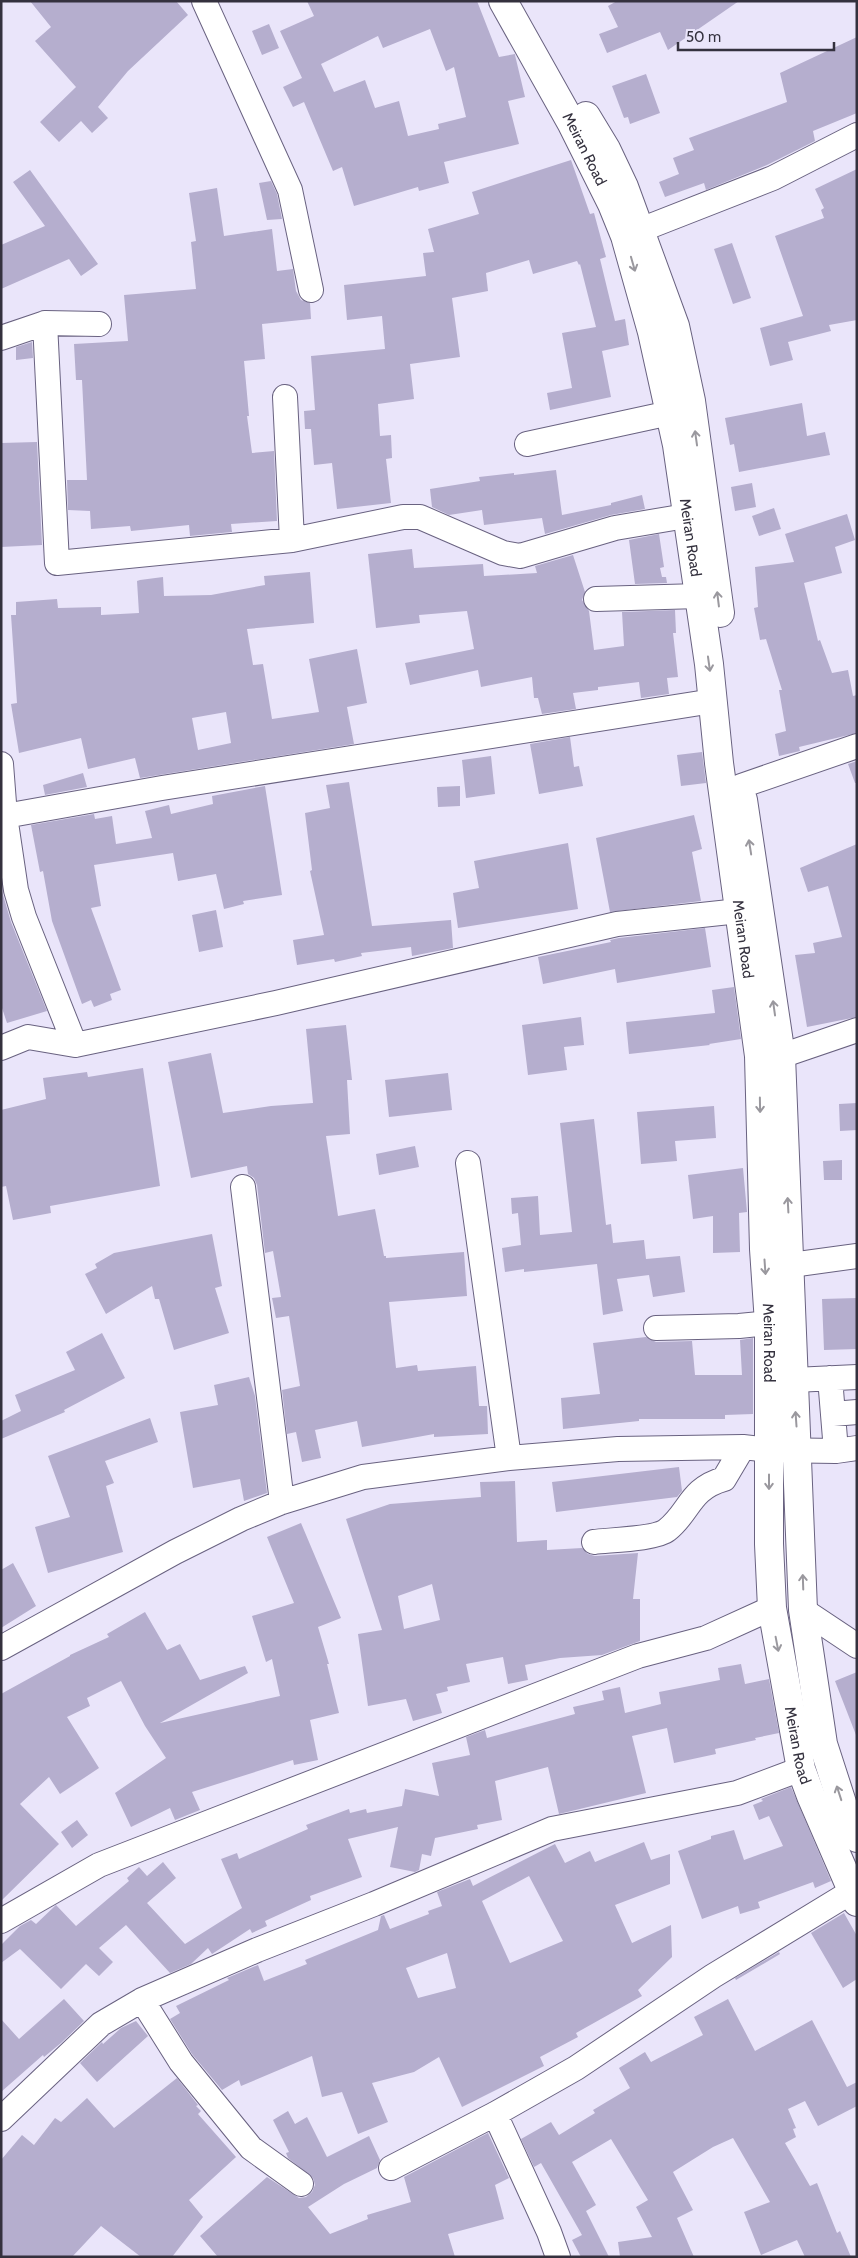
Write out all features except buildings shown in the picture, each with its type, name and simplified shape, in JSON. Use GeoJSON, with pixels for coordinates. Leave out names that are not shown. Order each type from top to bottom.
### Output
{"type":"FeatureCollection","features":[{"type":"Feature","properties":{"kind":"main road","name":"Meiran Road"},"geometry":{"type":"LineString","coordinates":[[503,1],[572,124],[612,204],[633,233]]}},
{"type":"Feature","properties":{"kind":"main road","name":"Meiran Road"},"geometry":{"type":"LineString","coordinates":[[522,1],[606,149],[663,329],[691,401],[730,677],[741,786],[781,1056],[804,1610],[823,1744],[844,1809],[857,1838]]}},
{"type":"Feature","properties":{"kind":"main road","name":"Meiran Road"},"geometry":{"type":"LineString","coordinates":[[663,329],[670,414],[677,445],[686,516],[700,596],[719,763],[759,1056],[764,1249],[769,1323],[769,1544],[772,1608],[801,1769],[854,1897]]}},
{"type":"Feature","properties":{"kind":"street"},"geometry":{"type":"LineString","coordinates":[[204,1],[290,190],[311,290]]}},
{"type":"Feature","properties":{"kind":"street"},"geometry":{"type":"LineString","coordinates":[[633,233],[773,178],[857,135]]}},
{"type":"Feature","properties":{"kind":"street"},"geometry":{"type":"LineString","coordinates":[[45,323],[57,563],[292,540],[403,517],[420,518],[502,554],[520,556],[615,528],[686,516]]}},
{"type":"Feature","properties":{"kind":"street"},"geometry":{"type":"LineString","coordinates":[[1,338],[45,323],[99,324]]}},
{"type":"Feature","properties":{"kind":"street"},"geometry":{"type":"LineString","coordinates":[[286,398],[292,540]]}},
{"type":"Feature","properties":{"kind":"street"},"geometry":{"type":"LineString","coordinates":[[527,444],[670,414]]}},
{"type":"Feature","properties":{"kind":"street"},"geometry":{"type":"LineString","coordinates":[[596,599],[700,596]]}},
{"type":"Feature","properties":{"kind":"street"},"geometry":{"type":"LineString","coordinates":[[4,816],[162,788],[713,701]]}},
{"type":"Feature","properties":{"kind":"street"},"geometry":{"type":"LineString","coordinates":[[741,786],[857,746]]}},
{"type":"Feature","properties":{"kind":"street"},"geometry":{"type":"LineString","coordinates":[[1,764],[4,816],[20,904],[74,1045]]}},
{"type":"Feature","properties":{"kind":"street"},"geometry":{"type":"LineString","coordinates":[[1,1048],[28,1037],[74,1045],[276,1003],[617,924],[739,911]]}},
{"type":"Feature","properties":{"kind":"street"},"geometry":{"type":"LineString","coordinates":[[781,1056],[857,1030]]}},
{"type":"Feature","properties":{"kind":"street"},"geometry":{"type":"LineString","coordinates":[[468,1163],[509,1458]]}},
{"type":"Feature","properties":{"kind":"street"},"geometry":{"type":"LineString","coordinates":[[243,1187],[282,1502]]}},
{"type":"Feature","properties":{"kind":"street"},"geometry":{"type":"LineString","coordinates":[[790,1265],[857,1256]]}},
{"type":"Feature","properties":{"kind":"street"},"geometry":{"type":"LineString","coordinates":[[656,1328],[740,1326],[769,1323]]}},
{"type":"Feature","properties":{"kind":"street"},"geometry":{"type":"LineString","coordinates":[[794,1380],[857,1377]]}},
{"type":"Feature","properties":{"kind":"street"},"geometry":{"type":"LineString","coordinates":[[1,1648],[175,1552],[240,1519],[282,1502],[363,1477],[509,1458],[618,1449],[743,1447],[798,1451],[847,1449],[833,1414],[830,1378]]}},
{"type":"Feature","properties":{"kind":"street"},"geometry":{"type":"LineString","coordinates":[[833,1414],[857,1412]]}},
{"type":"Feature","properties":{"kind":"street"},"geometry":{"type":"LineString","coordinates":[[594,1542],[656,1535],[666,1530],[698,1492],[711,1483],[724,1479],[743,1447]]}},
{"type":"Feature","properties":{"kind":"street"},"geometry":{"type":"LineString","coordinates":[[1,1921],[99,1865],[638,1656],[706,1638],[772,1608]]}},
{"type":"Feature","properties":{"kind":"street"},"geometry":{"type":"LineString","coordinates":[[804,1610],[857,1646]]}},
{"type":"Feature","properties":{"kind":"street"},"geometry":{"type":"LineString","coordinates":[[1,2119],[101,2024],[142,2000],[257,1950],[374,1904],[552,1829],[737,1793],[801,1769]]}},
{"type":"Feature","properties":{"kind":"street"},"geometry":{"type":"LineString","coordinates":[[391,2168],[495,2114],[576,2068],[713,1976],[854,1897]]}},
{"type":"Feature","properties":{"kind":"street"},"geometry":{"type":"LineString","coordinates":[[142,2000],[182,2062],[252,2148],[301,2184]]}},
{"type":"Feature","properties":{"kind":"street"},"geometry":{"type":"LineString","coordinates":[[495,2114],[549,2232],[558,2257]]}}]}
